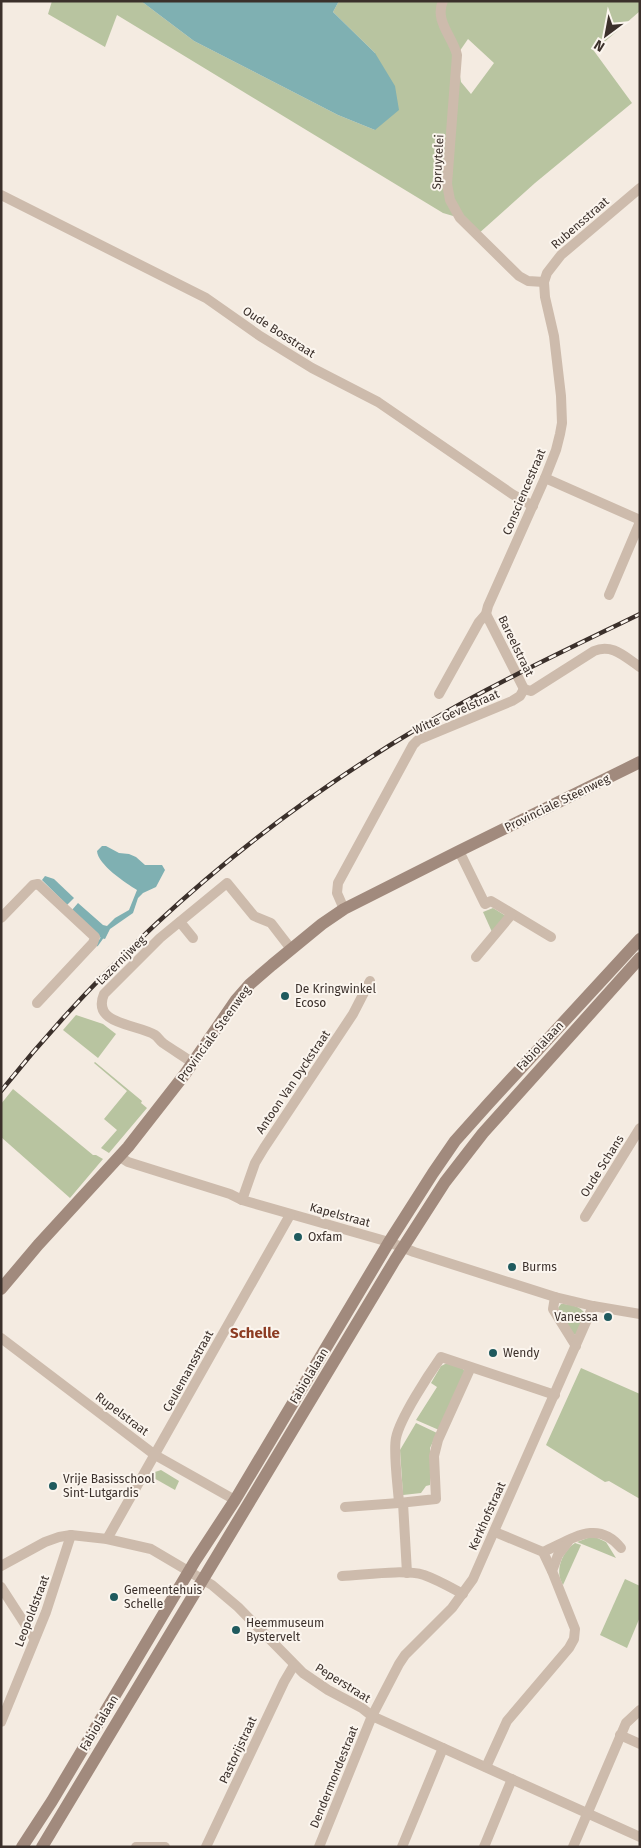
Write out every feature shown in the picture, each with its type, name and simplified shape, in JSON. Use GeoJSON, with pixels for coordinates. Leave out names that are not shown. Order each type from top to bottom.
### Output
{"type":"FeatureCollection","features":[{"type":"Feature","properties":{"kind":"main road","name":"Provinciale Steenweg"},"geometry":{"type":"LineString","coordinates":[[1,1289],[38,1245],[120,1158],[193,1063],[236,1000],[250,984],[322,924],[344,909],[640,762]]}},
{"type":"Feature","properties":{"kind":"main road","name":"Fabiolalaan"},"geometry":{"type":"LineString","coordinates":[[25,1842],[235,1500],[389,1242],[433,1173],[455,1141],[530,1056],[640,939]]}},
{"type":"Feature","properties":{"kind":"main road","name":"Fabiolalaan"},"geometry":{"type":"LineString","coordinates":[[42,1847],[403,1248],[445,1182],[483,1133],[640,958]]}},
{"type":"Feature","properties":{"kind":"street","name":"Spruytelei"},"geometry":{"type":"LineString","coordinates":[[443,1],[440,7],[441,21],[455,47],[457,55],[447,184],[450,200],[460,218],[520,276],[528,281],[544,282]]}},
{"type":"Feature","properties":{"kind":"street","name":"Rubensstraat"},"geometry":{"type":"LineString","coordinates":[[544,282],[547,273],[561,255],[640,188]]}},
{"type":"Feature","properties":{"kind":"street","name":"Oude Bosstraat"},"geometry":{"type":"LineString","coordinates":[[1,195],[206,298],[260,336],[312,368],[378,402],[512,494],[533,506]]}},
{"type":"Feature","properties":{"kind":"street","name":"Consciencestraat"},"geometry":{"type":"LineString","coordinates":[[439,694],[479,622],[486,614],[556,450],[562,423],[562,410],[556,353],[545,297],[544,282]]}},
{"type":"Feature","properties":{"kind":"street"},"geometry":{"type":"LineString","coordinates":[[545,478],[640,521],[609,594]]}},
{"type":"Feature","properties":{"kind":"street","name":"Bareelstraat"},"geometry":{"type":"LineString","coordinates":[[486,614],[524,689]]}},
{"type":"Feature","properties":{"kind":"street","name":"Witte Gevelstraat"},"geometry":{"type":"LineString","coordinates":[[344,909],[336,893],[338,883],[413,745],[418,740],[512,701],[520,696],[524,689],[531,691],[602,648],[612,649],[640,667]]}},
{"type":"Feature","properties":{"kind":"street"},"geometry":{"type":"LineString","coordinates":[[459,851],[485,904],[491,900],[550,937]]}},
{"type":"Feature","properties":{"kind":"street","name":"Lazernijweg"},"geometry":{"type":"LineString","coordinates":[[193,1063],[154,1035],[109,1018],[103,1011],[101,1002],[104,994],[160,938],[226,883],[254,916],[271,922],[292,949]]}},
{"type":"Feature","properties":{"kind":"street"},"geometry":{"type":"LineString","coordinates":[[1,918],[36,884],[47,892],[95,939],[37,1003]]}},
{"type":"Feature","properties":{"kind":"street"},"geometry":{"type":"LineString","coordinates":[[476,957],[512,914]]}},
{"type":"Feature","properties":{"kind":"street"},"geometry":{"type":"LineString","coordinates":[[180,922],[193,938]]}},
{"type":"Feature","properties":{"kind":"street","name":"Antoon Van Dyckstraat"},"geometry":{"type":"LineString","coordinates":[[242,1200],[255,1163],[353,1014],[370,980]]}},
{"type":"Feature","properties":{"kind":"street","name":"Oude Schans"},"geometry":{"type":"LineString","coordinates":[[585,1217],[640,1128]]}},
{"type":"Feature","properties":{"kind":"street","name":"Kapelstraat"},"geometry":{"type":"LineString","coordinates":[[120,1158],[230,1194],[242,1200],[389,1242],[555,1297],[640,1314]]}},
{"type":"Feature","properties":{"kind":"street","name":"Ceulemansstraat"},"geometry":{"type":"LineString","coordinates":[[107,1539],[290,1215]]}},
{"type":"Feature","properties":{"kind":"street"},"geometry":{"type":"LineString","coordinates":[[555,1297],[553,1309],[576,1346]]}},
{"type":"Feature","properties":{"kind":"street","name":"Kerkhofstraat"},"geometry":{"type":"LineString","coordinates":[[372,1716],[405,1655],[452,1608],[473,1579],[594,1306]]}},
{"type":"Feature","properties":{"kind":"street","name":"Rupelstraat"},"geometry":{"type":"LineString","coordinates":[[1,1338],[155,1454],[235,1500]]}},
{"type":"Feature","properties":{"kind":"street"},"geometry":{"type":"LineString","coordinates":[[407,1573],[396,1439],[399,1428],[429,1374],[441,1357],[555,1395]]}},
{"type":"Feature","properties":{"kind":"street"},"geometry":{"type":"LineString","coordinates":[[345,1507],[436,1499],[434,1456],[438,1440],[470,1367]]}},
{"type":"Feature","properties":{"kind":"street"},"geometry":{"type":"LineString","coordinates":[[486,1767],[507,1721],[569,1648],[574,1639],[574,1629],[543,1552],[495,1532]]}},
{"type":"Feature","properties":{"kind":"street"},"geometry":{"type":"LineString","coordinates":[[543,1552],[590,1532],[600,1533],[614,1540],[621,1548]]}},
{"type":"Feature","properties":{"kind":"street","name":"Peperstraat"},"geometry":{"type":"LineString","coordinates":[[1,1566],[45,1542],[71,1535],[107,1539],[151,1549],[204,1580],[238,1607],[294,1665],[328,1690],[362,1708],[372,1716],[640,1837]]}},
{"type":"Feature","properties":{"kind":"street","name":"Leopoldstraat"},"geometry":{"type":"LineString","coordinates":[[1,1722],[55,1587],[71,1535]]}},
{"type":"Feature","properties":{"kind":"street"},"geometry":{"type":"LineString","coordinates":[[552,1571],[558,1555],[569,1541]]}},
{"type":"Feature","properties":{"kind":"street"},"geometry":{"type":"LineString","coordinates":[[342,1576],[407,1573],[423,1575],[463,1594]]}},
{"type":"Feature","properties":{"kind":"street"},"geometry":{"type":"LineString","coordinates":[[1,1587],[34,1638]]}},
{"type":"Feature","properties":{"kind":"street","name":"Pastorijstraat"},"geometry":{"type":"LineString","coordinates":[[206,1847],[284,1682],[294,1665]]}},
{"type":"Feature","properties":{"kind":"street"},"geometry":{"type":"LineString","coordinates":[[573,1847],[626,1723],[640,1710]]}},
{"type":"Feature","properties":{"kind":"street","name":"Dendermondestraat"},"geometry":{"type":"LineString","coordinates":[[319,1847],[372,1716]]}},
{"type":"Feature","properties":{"kind":"street"},"geometry":{"type":"LineString","coordinates":[[620,1736],[640,1744]]}},
{"type":"Feature","properties":{"kind":"street"},"geometry":{"type":"LineString","coordinates":[[402,1847],[443,1748]]}},
{"type":"Feature","properties":{"kind":"street"},"geometry":{"type":"LineString","coordinates":[[484,1847],[512,1779]]}},
{"type":"Feature","properties":{"kind":"street"},"geometry":{"type":"LineString","coordinates":[[25,1842],[42,1847]]}},
{"type":"Feature","properties":{"kind":"street"},"geometry":{"type":"LineString","coordinates":[[136,1847],[165,1847]]}},
{"type":"Feature","properties":{"kind":"green space"},"geometry":{"type":"Polygon","coordinates":[[[52,1],[141,1],[194,41],[338,115],[375,130],[375,53],[333,12],[339,1],[640,1],[640,11],[594,51],[632,103],[535,183],[477,235],[460,218],[443,213],[117,15],[105,47],[48,14],[52,1]],[[468,39],[457,55],[461,82],[471,94],[494,63],[468,39]]]}},
{"type":"Feature","properties":{"kind":"green space"},"geometry":{"type":"Polygon","coordinates":[[[493,908],[506,916],[492,932],[483,912],[493,908]]]}},
{"type":"Feature","properties":{"kind":"green space"},"geometry":{"type":"Polygon","coordinates":[[[76,1015],[103,1024],[116,1034],[98,1058],[63,1030],[76,1015]]]}},
{"type":"Feature","properties":{"kind":"green space"},"geometry":{"type":"Polygon","coordinates":[[[95,1062],[142,1101],[141,1103],[147,1108],[109,1153],[101,1148],[117,1130],[104,1119],[127,1091],[95,1062]]]}},
{"type":"Feature","properties":{"kind":"green space"},"geometry":{"type":"Polygon","coordinates":[[[13,1089],[93,1155],[103,1159],[70,1198],[1,1137],[1,1104],[13,1089]]]}},
{"type":"Feature","properties":{"kind":"green space"},"geometry":{"type":"Polygon","coordinates":[[[561,1304],[578,1307],[585,1314],[576,1334],[573,1335],[558,1308],[561,1304]]]}},
{"type":"Feature","properties":{"kind":"green space"},"geometry":{"type":"Polygon","coordinates":[[[447,1363],[463,1369],[465,1372],[439,1430],[416,1420],[437,1387],[431,1383],[441,1366],[447,1363]]]}},
{"type":"Feature","properties":{"kind":"green space"},"geometry":{"type":"Polygon","coordinates":[[[581,1368],[640,1394],[640,1499],[609,1481],[605,1482],[546,1445],[581,1368]]]}},
{"type":"Feature","properties":{"kind":"green space"},"geometry":{"type":"Polygon","coordinates":[[[416,1423],[437,1433],[430,1448],[430,1485],[426,1486],[421,1493],[403,1495],[400,1450],[416,1423]]]}},
{"type":"Feature","properties":{"kind":"green space"},"geometry":{"type":"Polygon","coordinates":[[[161,1470],[179,1481],[175,1490],[152,1477],[155,1472],[161,1470]]]}},
{"type":"Feature","properties":{"kind":"green space"},"geometry":{"type":"Polygon","coordinates":[[[593,1536],[606,1542],[616,1558],[577,1542],[593,1536]]]}},
{"type":"Feature","properties":{"kind":"green space"},"geometry":{"type":"Polygon","coordinates":[[[575,1543],[581,1545],[563,1585],[560,1580],[559,1568],[566,1551],[575,1543]]]}},
{"type":"Feature","properties":{"kind":"green space"},"geometry":{"type":"Polygon","coordinates":[[[625,1579],[640,1586],[640,1617],[627,1648],[600,1635],[625,1579]]]}},
{"type":"Feature","properties":{"kind":"water"},"geometry":{"type":"Polygon","coordinates":[[[141,1],[339,1],[333,12],[375,53],[395,86],[399,110],[375,130],[338,115],[194,41],[141,1]]]}},
{"type":"Feature","properties":{"kind":"water"},"geometry":{"type":"Polygon","coordinates":[[[102,846],[136,857],[145,865],[162,865],[165,870],[156,887],[143,893],[138,898],[133,913],[110,929],[105,939],[101,938],[72,910],[78,903],[103,925],[107,926],[115,918],[129,910],[137,890],[113,873],[102,862],[97,851],[102,846]]]}},
{"type":"Feature","properties":{"kind":"water"},"geometry":{"type":"Polygon","coordinates":[[[45,876],[54,879],[74,898],[67,905],[42,880],[45,876]]]}},
{"type":"Feature","properties":{"kind":"waterway"},"geometry":{"type":"LineString","coordinates":[[97,945],[102,938]]}},
{"type":"Feature","properties":{"kind":"railway"},"geometry":{"type":"LineString","coordinates":[[1,1091],[46,1037],[93,986],[143,937],[194,890],[303,803],[420,727],[529,668],[640,614]]}},
{"type":"Feature","properties":{"kind":"place","name":"De Kringwinkel Ecoso"},"geometry":{"type":"Point","coordinates":[285,996]}},
{"type":"Feature","properties":{"kind":"place","name":"Oxfam"},"geometry":{"type":"Point","coordinates":[298,1237]}},
{"type":"Feature","properties":{"kind":"place","name":"Burms"},"geometry":{"type":"Point","coordinates":[512,1267]}},
{"type":"Feature","properties":{"kind":"place","name":"Vanessa"},"geometry":{"type":"Point","coordinates":[608,1317]}},
{"type":"Feature","properties":{"kind":"place","name":"Wendy"},"geometry":{"type":"Point","coordinates":[493,1353]}},
{"type":"Feature","properties":{"kind":"place","name":"Vrije Basisschool Sint-Lutgardis"},"geometry":{"type":"Point","coordinates":[53,1486]}},
{"type":"Feature","properties":{"kind":"place","name":"Gemeentehuis Schelle"},"geometry":{"type":"Point","coordinates":[114,1597]}},
{"type":"Feature","properties":{"kind":"place","name":"Heemmuseum Bystervelt"},"geometry":{"type":"Point","coordinates":[236,1630]}},
{"type":"Feature","properties":{"kind":"district","name":"Schelle"},"geometry":{"type":"Point","coordinates":[255,1333]}}]}
